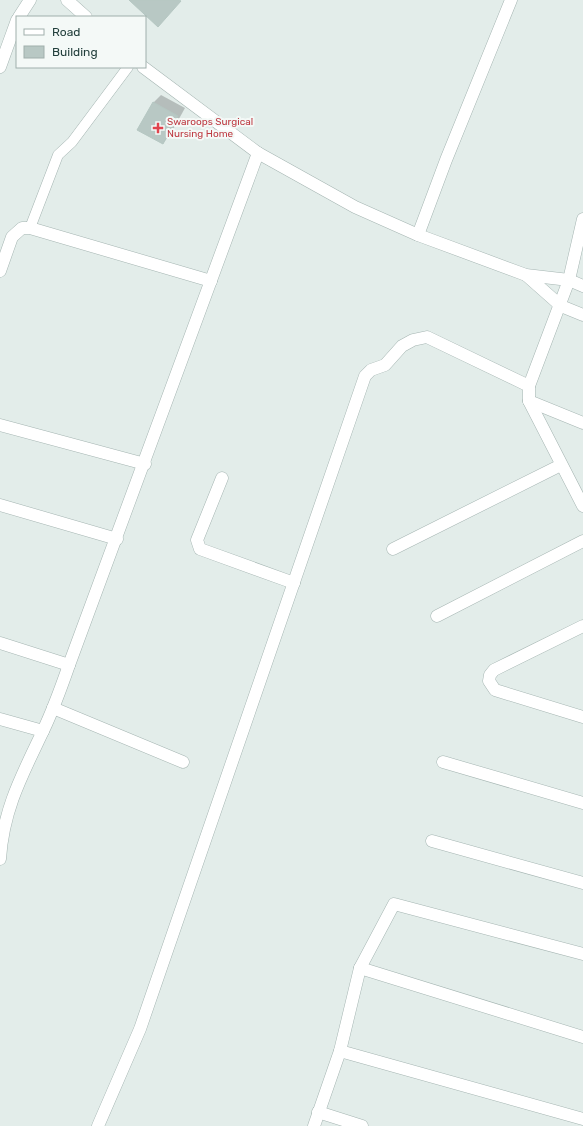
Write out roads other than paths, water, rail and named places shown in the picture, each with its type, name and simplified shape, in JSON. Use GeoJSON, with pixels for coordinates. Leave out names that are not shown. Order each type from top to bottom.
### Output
{"type":"FeatureCollection","features":[{"type":"Feature","properties":{"kind":"street"},"geometry":{"type":"LineString","coordinates":[[20,16],[30,0]]}},
{"type":"Feature","properties":{"kind":"street"},"geometry":{"type":"LineString","coordinates":[[67,0],[85,16]]}},
{"type":"Feature","properties":{"kind":"street"},"geometry":{"type":"LineString","coordinates":[[418,235],[446,160],[511,0]]}},
{"type":"Feature","properties":{"kind":"street"},"geometry":{"type":"LineString","coordinates":[[0,67],[16,23]]}},
{"type":"Feature","properties":{"kind":"street"},"geometry":{"type":"LineString","coordinates":[[144,68],[258,153],[355,207],[418,235],[526,275],[569,280],[583,286]]}},
{"type":"Feature","properties":{"kind":"street"},"geometry":{"type":"LineString","coordinates":[[0,852],[6,814],[27,762],[53,708],[145,464],[258,153]]}},
{"type":"Feature","properties":{"kind":"street"},"geometry":{"type":"LineString","coordinates":[[583,218],[569,280],[561,306],[529,386],[529,401],[583,506]]}},
{"type":"Feature","properties":{"kind":"street"},"geometry":{"type":"LineString","coordinates":[[0,271],[12,237],[22,228],[30,228],[211,281]]}},
{"type":"Feature","properties":{"kind":"street"},"geometry":{"type":"LineString","coordinates":[[526,275],[561,306],[583,315]]}},
{"type":"Feature","properties":{"kind":"street"},"geometry":{"type":"LineString","coordinates":[[98,1126],[140,1029],[362,382],[371,370],[385,365],[402,346],[413,340],[427,337],[529,386]]}},
{"type":"Feature","properties":{"kind":"street"},"geometry":{"type":"LineString","coordinates":[[529,401],[583,423]]}},
{"type":"Feature","properties":{"kind":"street"},"geometry":{"type":"LineString","coordinates":[[0,425],[145,464]]}},
{"type":"Feature","properties":{"kind":"street"},"geometry":{"type":"LineString","coordinates":[[393,549],[562,465]]}},
{"type":"Feature","properties":{"kind":"street"},"geometry":{"type":"LineString","coordinates":[[222,478],[197,540],[200,549],[294,583]]}},
{"type":"Feature","properties":{"kind":"street"},"geometry":{"type":"LineString","coordinates":[[0,505],[117,539]]}},
{"type":"Feature","properties":{"kind":"street"},"geometry":{"type":"LineString","coordinates":[[437,616],[583,541]]}},
{"type":"Feature","properties":{"kind":"street"},"geometry":{"type":"LineString","coordinates":[[583,626],[494,670],[490,675],[489,680],[495,690],[583,716]]}},
{"type":"Feature","properties":{"kind":"street"},"geometry":{"type":"LineString","coordinates":[[0,643],[69,666]]}},
{"type":"Feature","properties":{"kind":"street"},"geometry":{"type":"LineString","coordinates":[[53,708],[183,762]]}},
{"type":"Feature","properties":{"kind":"street"},"geometry":{"type":"LineString","coordinates":[[0,719],[43,731]]}},
{"type":"Feature","properties":{"kind":"street"},"geometry":{"type":"LineString","coordinates":[[443,762],[583,803]]}},
{"type":"Feature","properties":{"kind":"street"},"geometry":{"type":"LineString","coordinates":[[432,840],[583,883]]}},
{"type":"Feature","properties":{"kind":"street"},"geometry":{"type":"LineString","coordinates":[[314,1126],[340,1051],[360,968],[394,904],[583,954]]}},
{"type":"Feature","properties":{"kind":"street"},"geometry":{"type":"LineString","coordinates":[[360,968],[583,1037]]}},
{"type":"Feature","properties":{"kind":"street"},"geometry":{"type":"LineString","coordinates":[[340,1051],[583,1119]]}},
{"type":"Feature","properties":{"kind":"street"},"geometry":{"type":"LineString","coordinates":[[318,1112],[362,1126]]}},
{"type":"Feature","properties":{"kind":"lane"},"geometry":{"type":"LineString","coordinates":[[30,228],[58,155],[72,142],[127,68]]}},
{"type":"Feature","properties":{"kind":"place","name":"Swaroops Surgical Nursing Home"},"geometry":{"type":"Point","coordinates":[158,128]}}]}
